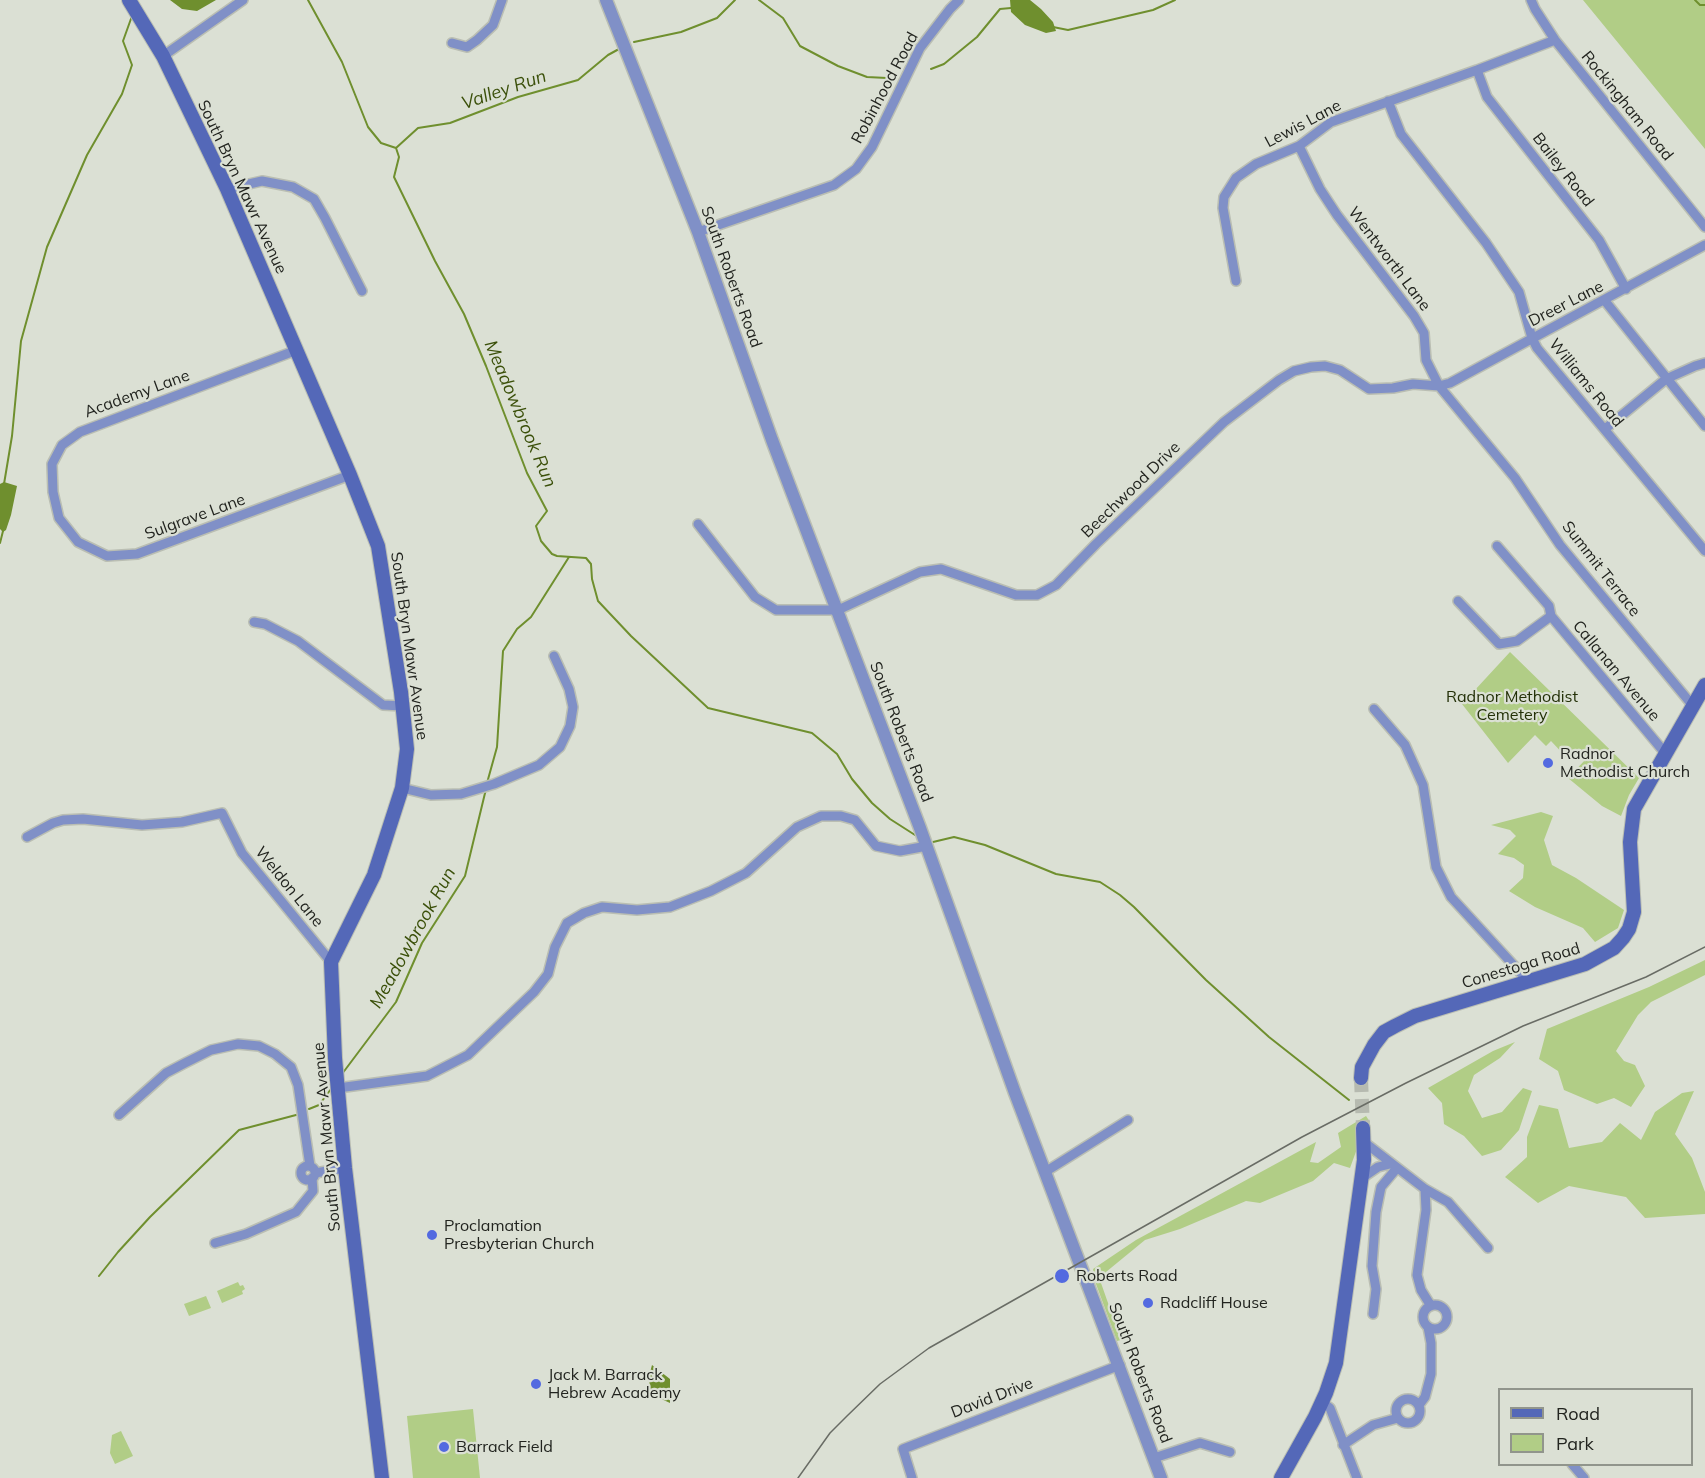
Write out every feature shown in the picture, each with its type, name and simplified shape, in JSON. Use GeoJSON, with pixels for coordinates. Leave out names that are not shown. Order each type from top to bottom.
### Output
{"type":"FeatureCollection","features":[{"type":"Feature","properties":{"kind":"main road","name":"South Bryn Mawr Avenue"},"geometry":{"type":"LineString","coordinates":[[129,0],[163,56],[227,189],[350,475],[378,546],[407,749],[402,788],[374,875],[331,962],[335,1058],[345,1168],[381,1478]]}},
{"type":"Feature","properties":{"kind":"main road","name":"Conestoga Road"},"geometry":{"type":"LineString","coordinates":[[1360,1078],[1362,1067],[1374,1044],[1384,1032],[1395,1026],[1415,1016],[1585,964],[1614,948],[1633,920],[1635,902],[1630,824],[1634,809],[1705,685]]}},
{"type":"Feature","properties":{"kind":"main road"},"geometry":{"type":"LineString","coordinates":[[1281,1478],[1322,1402],[1336,1363],[1362,1178],[1364,1135]]}},
{"type":"Feature","properties":{"kind":"street"},"geometry":{"type":"LineString","coordinates":[[163,56],[243,0]]}},
{"type":"Feature","properties":{"kind":"street"},"geometry":{"type":"LineString","coordinates":[[452,44],[467,47],[477,40],[493,25],[502,0]]}},
{"type":"Feature","properties":{"kind":"street","name":"South Roberts Road"},"geometry":{"type":"LineString","coordinates":[[606,0],[698,232],[772,440],[927,846],[1045,1172],[1161,1478]]}},
{"type":"Feature","properties":{"kind":"street","name":"Robinhood Road"},"geometry":{"type":"LineString","coordinates":[[698,232],[834,185],[856,169],[872,147],[920,48],[959,0]]}},
{"type":"Feature","properties":{"kind":"street","name":"Rockingham Road"},"geometry":{"type":"LineString","coordinates":[[1531,0],[1555,40],[1705,227]]}},
{"type":"Feature","properties":{"kind":"street","name":"Lewis Lane"},"geometry":{"type":"LineString","coordinates":[[1236,281],[1224,216],[1224,197],[1236,178],[1256,164],[1299,146],[1331,122],[1555,40]]}},
{"type":"Feature","properties":{"kind":"street","name":"Bailey Road"},"geometry":{"type":"LineString","coordinates":[[1477,70],[1487,97],[1599,240],[1626,289]]}},
{"type":"Feature","properties":{"kind":"street","name":"Williams Road"},"geometry":{"type":"LineString","coordinates":[[1388,102],[1401,134],[1486,243],[1519,292],[1537,348],[1705,551]]}},
{"type":"Feature","properties":{"kind":"street","name":"Wentworth Lane"},"geometry":{"type":"LineString","coordinates":[[1299,146],[1331,206],[1414,316],[1424,333],[1426,360],[1439,386],[1490,447]]}},
{"type":"Feature","properties":{"kind":"street"},"geometry":{"type":"LineString","coordinates":[[227,189],[262,181],[293,187],[314,199],[326,218],[362,291]]}},
{"type":"Feature","properties":{"kind":"street","name":"Dreer Lane"},"geometry":{"type":"LineString","coordinates":[[1439,386],[1450,383],[1605,301],[1705,245]]}},
{"type":"Feature","properties":{"kind":"street"},"geometry":{"type":"LineString","coordinates":[[1605,301],[1705,426]]}},
{"type":"Feature","properties":{"kind":"street","name":"Academy Lane"},"geometry":{"type":"LineString","coordinates":[[59,518],[53,492],[52,464],[62,445],[80,432],[297,350]]}},
{"type":"Feature","properties":{"kind":"street"},"geometry":{"type":"LineString","coordinates":[[1605,429],[1666,379],[1705,363]]}},
{"type":"Feature","properties":{"kind":"street","name":"Beechwood Drive"},"geometry":{"type":"LineString","coordinates":[[838,610],[920,572],[941,569],[1016,595],[1038,595],[1056,585],[1159,482],[1224,422],[1294,371],[1325,366],[1340,370],[1369,389],[1413,384],[1439,386]]}},
{"type":"Feature","properties":{"kind":"street","name":"Summit Terrace"},"geometry":{"type":"LineString","coordinates":[[1490,447],[1515,478],[1560,545],[1693,706]]}},
{"type":"Feature","properties":{"kind":"street","name":"Sulgrave Lane"},"geometry":{"type":"LineString","coordinates":[[59,518],[78,542],[107,556],[137,555],[350,475]]}},
{"type":"Feature","properties":{"kind":"street"},"geometry":{"type":"LineString","coordinates":[[698,524],[755,597],[776,610],[838,610]]}},
{"type":"Feature","properties":{"kind":"street"},"geometry":{"type":"LineString","coordinates":[[1497,546],[1549,606],[1551,616]]}},
{"type":"Feature","properties":{"kind":"street","name":"Callanan Avenue"},"geometry":{"type":"LineString","coordinates":[[1458,602],[1499,644],[1517,641],[1551,616],[1665,753]]}},
{"type":"Feature","properties":{"kind":"street"},"geometry":{"type":"LineString","coordinates":[[254,622],[266,624],[298,641],[383,705],[402,706]]}},
{"type":"Feature","properties":{"kind":"street"},"geometry":{"type":"LineString","coordinates":[[402,788],[431,795],[461,794],[494,784],[540,765],[560,747],[570,726],[573,707],[569,689],[554,656]]}},
{"type":"Feature","properties":{"kind":"street"},"geometry":{"type":"LineString","coordinates":[[1374,708],[1405,745],[1423,785],[1436,867],[1451,897],[1529,982]]}},
{"type":"Feature","properties":{"kind":"street","name":"Weldon Lane"},"geometry":{"type":"LineString","coordinates":[[27,837],[63,820],[83,819],[142,825],[182,822],[222,813],[242,854],[331,962]]}},
{"type":"Feature","properties":{"kind":"street"},"geometry":{"type":"LineString","coordinates":[[338,1086],[427,1076],[468,1055],[534,992],[548,974],[555,947],[567,922],[602,907],[637,910],[670,907],[711,891],[746,873],[797,827],[821,816],[841,816],[855,820],[876,846],[900,851],[927,846]]}},
{"type":"Feature","properties":{"kind":"street"},"geometry":{"type":"LineString","coordinates":[[119,1115],[166,1073],[211,1050],[238,1044],[259,1046],[275,1054],[291,1067],[298,1084],[313,1191],[296,1212],[246,1234],[215,1243]]}},
{"type":"Feature","properties":{"kind":"street"},"geometry":{"type":"LineString","coordinates":[[1045,1172],[1128,1120]]}},
{"type":"Feature","properties":{"kind":"street"},"geometry":{"type":"LineString","coordinates":[[1364,1135],[1394,1166],[1425,1189],[1448,1202],[1488,1248]]}},
{"type":"Feature","properties":{"kind":"street"},"geometry":{"type":"LineString","coordinates":[[1362,1178],[1378,1167],[1394,1166]]}},
{"type":"Feature","properties":{"kind":"street"},"geometry":{"type":"LineString","coordinates":[[1372,1314],[1376,1289],[1372,1266],[1376,1212],[1381,1187],[1394,1166]]}},
{"type":"Feature","properties":{"kind":"street"},"geometry":{"type":"LineString","coordinates":[[312,1172],[345,1168]]}},
{"type":"Feature","properties":{"kind":"street"},"geometry":{"type":"LineString","coordinates":[[1425,1189],[1426,1210],[1417,1275],[1421,1290],[1431,1306]]}},
{"type":"Feature","properties":{"kind":"street"},"geometry":{"type":"LineString","coordinates":[[1438,1304],[1442,1306],[1446,1310],[1448,1320],[1442,1328],[1428,1327],[1424,1324],[1425,1310],[1438,1304]]}},
{"type":"Feature","properties":{"kind":"street"},"geometry":{"type":"LineString","coordinates":[[1419,1405],[1411,1399],[1402,1400],[1396,1408],[1398,1418],[1405,1423],[1415,1422],[1420,1414],[1419,1405],[1425,1397],[1431,1374],[1431,1343],[1428,1327]]}},
{"type":"Feature","properties":{"kind":"street","name":"David Drive"},"geometry":{"type":"LineString","coordinates":[[912,1478],[903,1449],[1119,1365]]}},
{"type":"Feature","properties":{"kind":"street"},"geometry":{"type":"LineString","coordinates":[[1322,1402],[1330,1408],[1357,1478]]}},
{"type":"Feature","properties":{"kind":"street"},"geometry":{"type":"LineString","coordinates":[[1343,1444],[1373,1425],[1398,1418]]}},
{"type":"Feature","properties":{"kind":"street"},"geometry":{"type":"LineString","coordinates":[[1154,1458],[1200,1443],[1230,1452]]}},
{"type":"Feature","properties":{"kind":"street"},"geometry":{"type":"LineString","coordinates":[[1574,1466],[1584,1478]]}},
{"type":"Feature","properties":{"kind":"green space"},"geometry":{"type":"Polygon","coordinates":[[[1583,0],[1705,0],[1705,149],[1583,0]]]}},
{"type":"Feature","properties":{"kind":"green space","name":"Radnor Methodist Cemetery"},"geometry":{"type":"Polygon","coordinates":[[[1510,652],[1639,778],[1621,816],[1602,806],[1568,778],[1585,760],[1574,750],[1566,757],[1551,741],[1546,746],[1535,735],[1508,763],[1462,704],[1510,652]]]}},
{"type":"Feature","properties":{"kind":"green space"},"geometry":{"type":"Polygon","coordinates":[[[1541,812],[1553,816],[1544,840],[1552,865],[1624,910],[1618,928],[1595,942],[1583,928],[1535,907],[1509,891],[1523,878],[1524,865],[1514,858],[1498,854],[1516,836],[1510,830],[1491,825],[1541,812]]]}},
{"type":"Feature","properties":{"kind":"green space"},"geometry":{"type":"Polygon","coordinates":[[[1705,960],[1705,975],[1651,1002],[1638,1015],[1616,1051],[1624,1061],[1635,1065],[1645,1086],[1631,1107],[1614,1098],[1597,1104],[1564,1090],[1558,1071],[1539,1059],[1547,1029],[1649,987],[1705,960]]]}},
{"type":"Feature","properties":{"kind":"green space"},"geometry":{"type":"Polygon","coordinates":[[[1515,1042],[1500,1058],[1474,1075],[1468,1091],[1482,1118],[1502,1112],[1523,1088],[1532,1091],[1519,1130],[1501,1150],[1482,1156],[1464,1136],[1444,1124],[1442,1103],[1428,1088],[1493,1051],[1515,1042]]]}},
{"type":"Feature","properties":{"kind":"green space"},"geometry":{"type":"Polygon","coordinates":[[[1694,1091],[1675,1134],[1692,1158],[1705,1192],[1705,1214],[1645,1218],[1626,1197],[1569,1186],[1538,1203],[1505,1177],[1527,1157],[1527,1137],[1539,1105],[1558,1109],[1569,1148],[1602,1142],[1620,1123],[1641,1140],[1655,1112],[1682,1093],[1694,1091]]]}},
{"type":"Feature","properties":{"kind":"green space"},"geometry":{"type":"Polygon","coordinates":[[[1366,1116],[1370,1122],[1357,1130],[1358,1146],[1350,1168],[1334,1163],[1313,1181],[1260,1203],[1246,1201],[1180,1229],[1145,1240],[1106,1272],[1101,1283],[1121,1340],[1117,1341],[1096,1284],[1093,1269],[1136,1240],[1316,1142],[1310,1162],[1318,1163],[1341,1147],[1338,1133],[1366,1116]]]}},
{"type":"Feature","properties":{"kind":"green space"},"geometry":{"type":"Polygon","coordinates":[[[238,1282],[245,1289],[242,1291],[243,1294],[222,1303],[217,1291],[238,1282]]]}},
{"type":"Feature","properties":{"kind":"green space"},"geometry":{"type":"Polygon","coordinates":[[[206,1296],[211,1308],[189,1316],[184,1304],[206,1296]]]}},
{"type":"Feature","properties":{"kind":"green space","name":"Barrack Field"},"geometry":{"type":"Polygon","coordinates":[[[473,1409],[480,1478],[413,1478],[407,1416],[473,1409]]]}},
{"type":"Feature","properties":{"kind":"green space"},"geometry":{"type":"Polygon","coordinates":[[[121,1431],[133,1456],[115,1464],[110,1453],[112,1435],[121,1431]]]}},
{"type":"Feature","properties":{"kind":"shaded area"},"geometry":{"type":"Polygon","coordinates":[[[170,0],[216,0],[197,11],[182,9],[170,0]]]}},
{"type":"Feature","properties":{"kind":"shaded area"},"geometry":{"type":"Polygon","coordinates":[[[1010,0],[1030,0],[1053,22],[1056,31],[1046,33],[1025,25],[1011,12],[1010,0]]]}},
{"type":"Feature","properties":{"kind":"shaded area"},"geometry":{"type":"Polygon","coordinates":[[[4,482],[17,486],[11,515],[6,530],[3,532],[0,529],[0,484],[4,482]]]}},
{"type":"Feature","properties":{"kind":"shaded area"},"geometry":{"type":"Polygon","coordinates":[[[652,1365],[670,1379],[670,1403],[657,1397],[650,1388],[649,1376],[652,1365]]]}},
{"type":"Feature","properties":{"kind":"waterway","name":"Meadowbrook Run"},"geometry":{"type":"LineString","coordinates":[[308,0],[342,62],[368,127],[381,143],[396,148],[399,157],[394,177],[464,314],[527,473],[547,511],[536,526],[541,541],[552,554],[557,556],[586,558],[591,564],[592,579],[598,601],[631,636],[708,708],[812,733],[837,754],[852,779],[872,803],[890,819],[915,835]]}},
{"type":"Feature","properties":{"kind":"waterway","name":"Valley Run"},"geometry":{"type":"LineString","coordinates":[[634,42],[681,32],[717,18],[735,0]]}},
{"type":"Feature","properties":{"kind":"waterway","name":"Valley Run"},"geometry":{"type":"LineString","coordinates":[[759,0],[783,18],[800,46],[838,66],[867,77],[887,78]]}},
{"type":"Feature","properties":{"kind":"waterway","name":"Valley Run"},"geometry":{"type":"LineString","coordinates":[[1053,27],[1068,30],[1153,10],[1175,0]]}},
{"type":"Feature","properties":{"kind":"waterway","name":"Valley Run"},"geometry":{"type":"LineString","coordinates":[[1695,0],[1700,5],[1705,5]]}},
{"type":"Feature","properties":{"kind":"waterway","name":"Valley Run"},"geometry":{"type":"LineString","coordinates":[[931,69],[944,64],[977,37],[1000,9],[1011,8]]}},
{"type":"Feature","properties":{"kind":"waterway"},"geometry":{"type":"LineString","coordinates":[[4,484],[12,436],[21,341],[47,247],[87,155],[122,94],[132,65],[123,41],[132,16]]}},
{"type":"Feature","properties":{"kind":"waterway","name":"Valley Run"},"geometry":{"type":"LineString","coordinates":[[396,148],[418,128],[450,123],[518,97],[578,80],[608,55],[619,49]]}},
{"type":"Feature","properties":{"kind":"waterway"},"geometry":{"type":"LineString","coordinates":[[0,543],[3,531]]}},
{"type":"Feature","properties":{"kind":"waterway","name":"Meadowbrook Run"},"geometry":{"type":"LineString","coordinates":[[487,783],[497,747],[503,651],[517,629],[531,617],[569,557]]}},
{"type":"Feature","properties":{"kind":"waterway","name":"Meadowbrook Run"},"geometry":{"type":"LineString","coordinates":[[342,1074],[396,1002],[422,943],[465,876],[486,789]]}},
{"type":"Feature","properties":{"kind":"waterway"},"geometry":{"type":"LineString","coordinates":[[933,842],[954,837],[985,845],[1056,874],[1100,882],[1134,907],[1206,980],[1269,1037],[1349,1100]]}},
{"type":"Feature","properties":{"kind":"waterway","name":"Meadowbrook Run"},"geometry":{"type":"LineString","coordinates":[[309,1109],[319,1105],[331,1089]]}},
{"type":"Feature","properties":{"kind":"waterway","name":"Meadowbrook Run"},"geometry":{"type":"LineString","coordinates":[[99,1276],[150,1217],[239,1130],[296,1115]]}},
{"type":"Feature","properties":{"kind":"tunnel"},"geometry":{"type":"LineString","coordinates":[[1361,1078],[1363,1128]]}},
{"type":"Feature","properties":{"kind":"tram line"},"geometry":{"type":"LineString","coordinates":[[798,1478],[830,1433],[847,1416],[880,1384],[929,1348],[1302,1137],[1406,1083],[1523,1026],[1646,977],[1705,947]]}},
{"type":"Feature","properties":{"kind":"place","name":"Radnor Methodist Church"},"geometry":{"type":"Point","coordinates":[1548,763]}},
{"type":"Feature","properties":{"kind":"place","name":"Proclamation Presbyterian Church"},"geometry":{"type":"Point","coordinates":[432,1235]}},
{"type":"Feature","properties":{"kind":"place","name":"Roberts Road"},"geometry":{"type":"Point","coordinates":[1062,1276]}},
{"type":"Feature","properties":{"kind":"place","name":"Radcliff House"},"geometry":{"type":"Point","coordinates":[1148,1303]}},
{"type":"Feature","properties":{"kind":"place","name":"Jack M. Barrack Hebrew Academy"},"geometry":{"type":"Point","coordinates":[536,1384]}},
{"type":"Feature","properties":{"kind":"place","name":"Barrack Field"},"geometry":{"type":"Point","coordinates":[444,1447]}}]}
